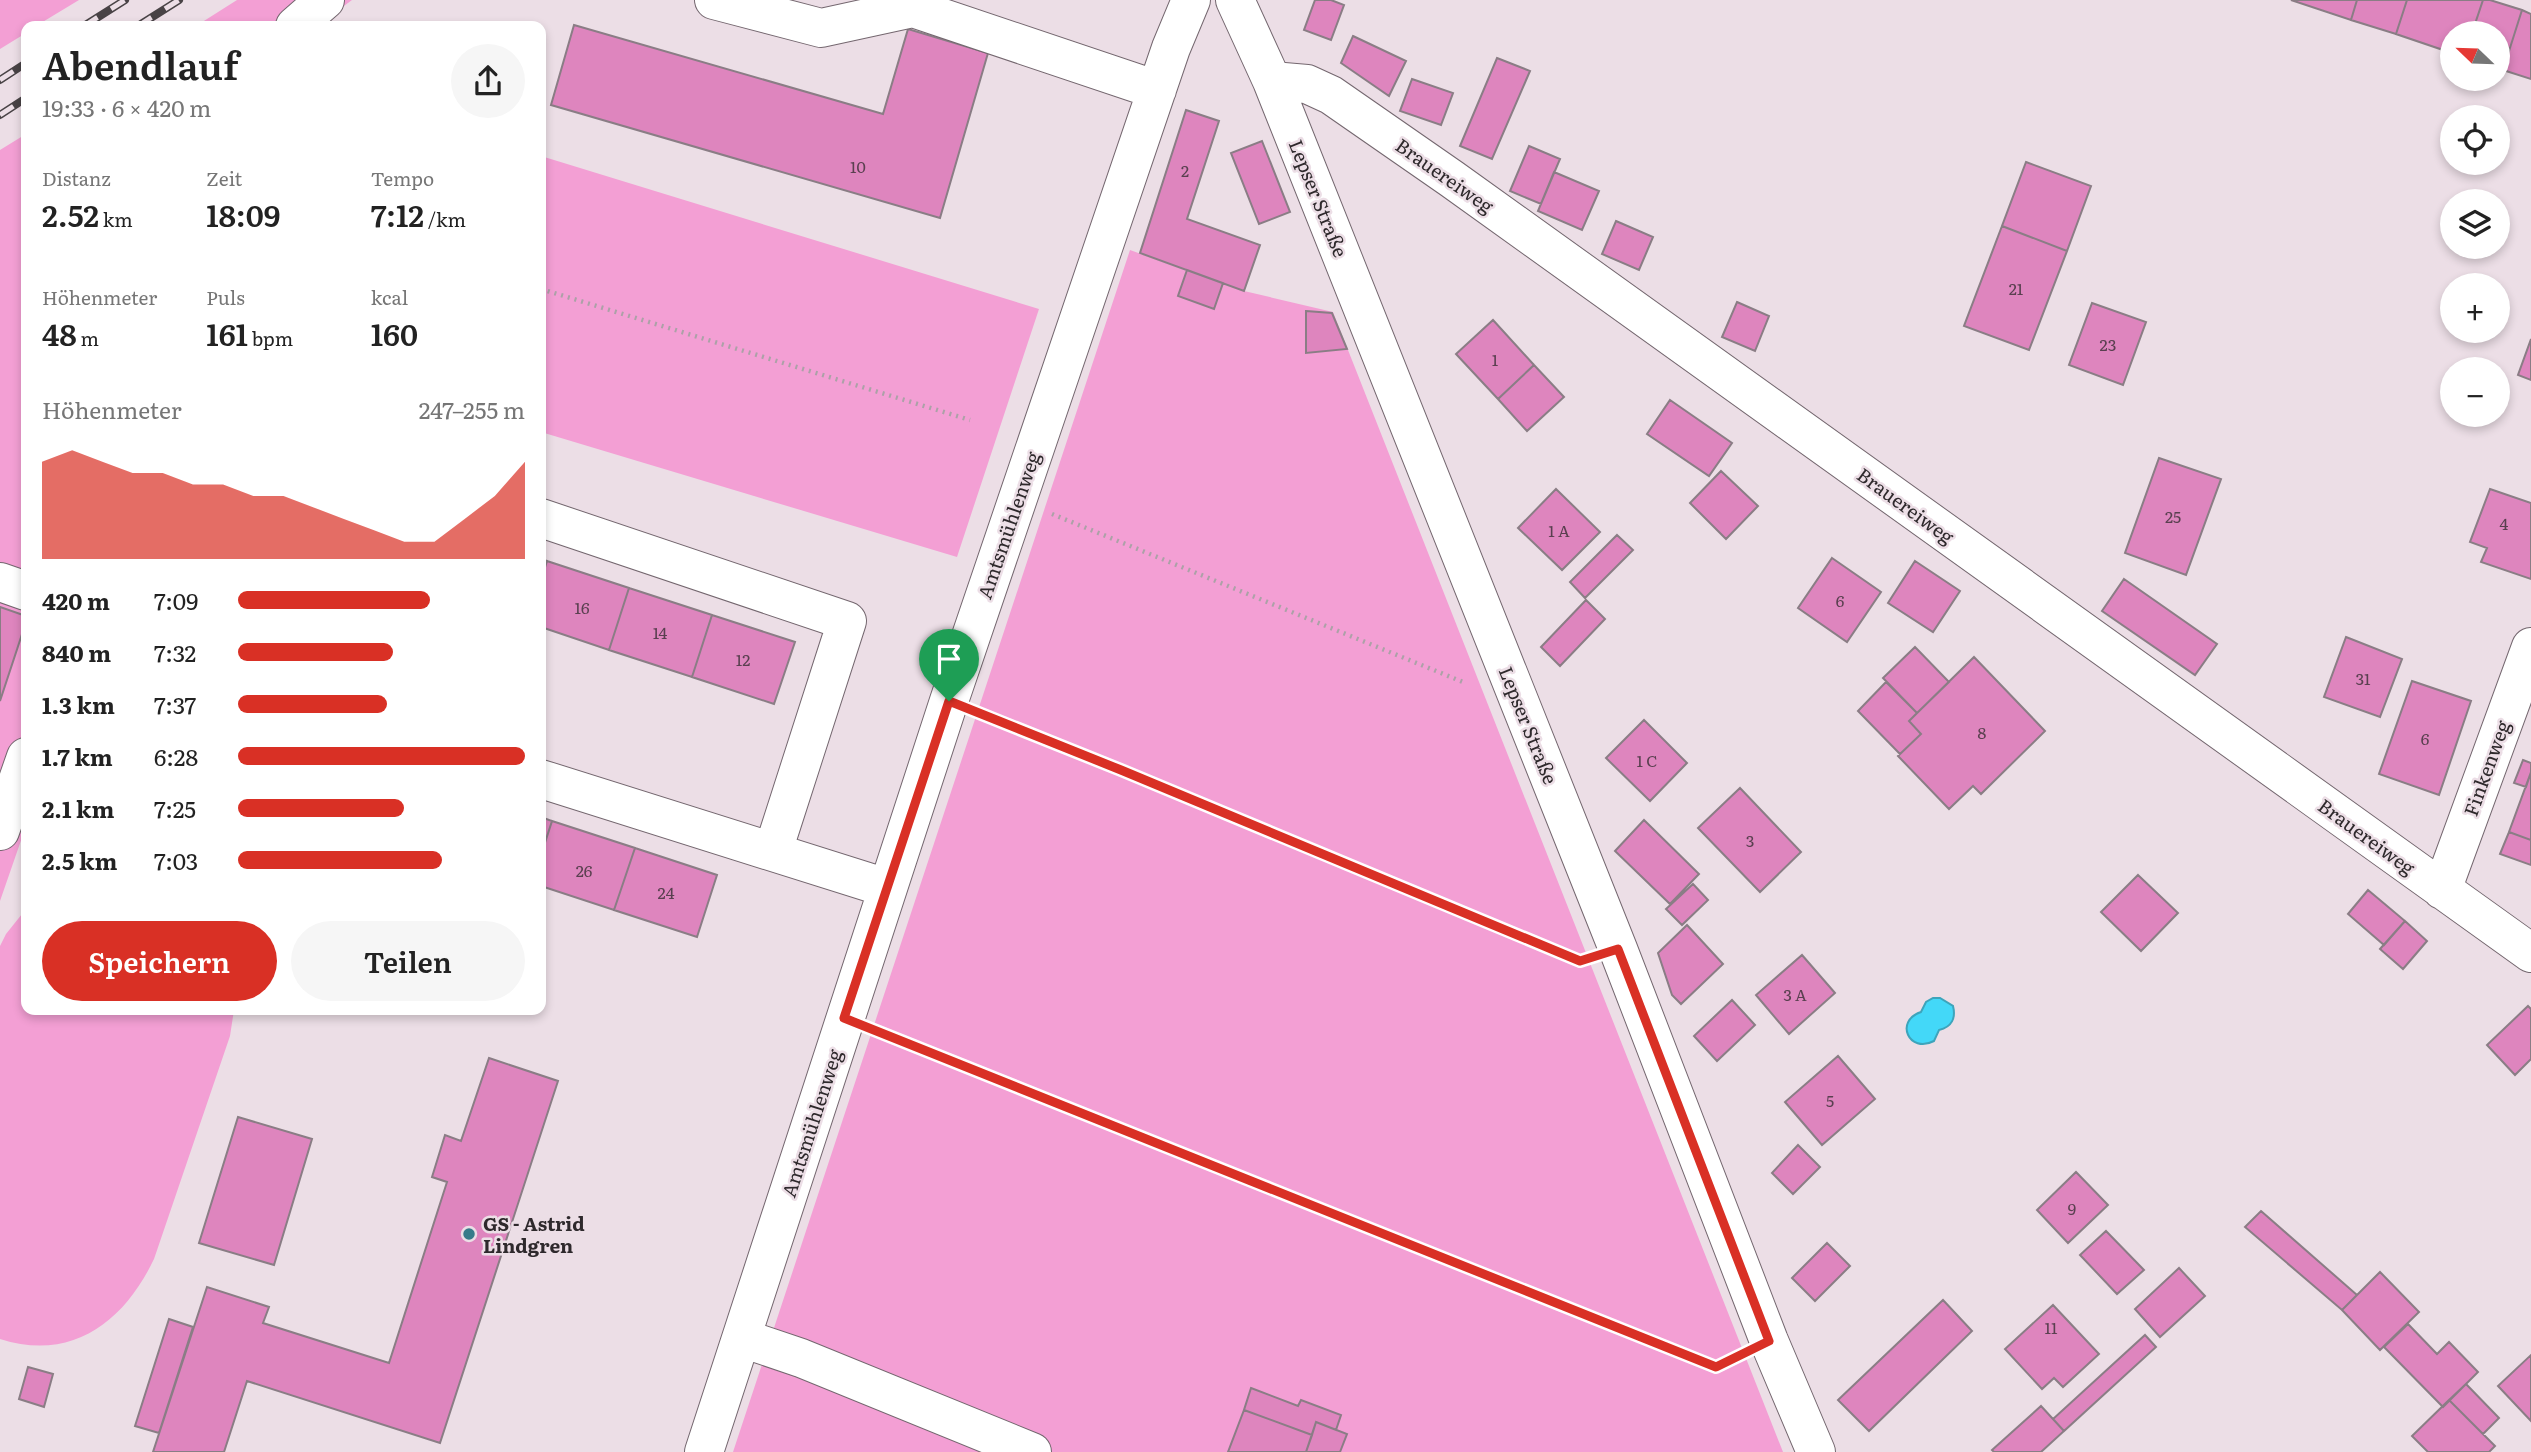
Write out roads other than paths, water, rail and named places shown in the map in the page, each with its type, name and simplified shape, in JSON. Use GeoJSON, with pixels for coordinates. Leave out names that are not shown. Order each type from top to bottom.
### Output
{"type":"FeatureCollection","features":[{"type":"Feature","properties":{"kind":"street"},"geometry":{"type":"LineString","coordinates":[[301,21],[325,0]]}},
{"type":"Feature","properties":{"kind":"street"},"geometry":{"type":"LineString","coordinates":[[714,0],[821,28],[913,8],[1157,90]]}},
{"type":"Feature","properties":{"kind":"street","name":"Amtsmühlenweg"},"geometry":{"type":"LineString","coordinates":[[704,1452],[844,1018],[1016,500],[1179,25],[1191,0]]}},
{"type":"Feature","properties":{"kind":"street","name":"Lepser Straße"},"geometry":{"type":"LineString","coordinates":[[1235,0],[1272,81],[1618,949],[1769,1341],[1816,1452]]}},
{"type":"Feature","properties":{"kind":"street","name":"Brauereiweg"},"geometry":{"type":"LineString","coordinates":[[1272,81],[1307,84],[1341,102],[2531,953]]}},
{"type":"Feature","properties":{"kind":"street"},"geometry":{"type":"LineString","coordinates":[[546,520],[847,621],[773,851]]}},
{"type":"Feature","properties":{"kind":"street"},"geometry":{"type":"LineString","coordinates":[[0,582],[21,589]]}},
{"type":"Feature","properties":{"kind":"street","name":"Finkenweg"},"geometry":{"type":"LineString","coordinates":[[2442,890],[2531,647]]}},
{"type":"Feature","properties":{"kind":"street"},"geometry":{"type":"LineString","coordinates":[[0,831],[21,771]]}},
{"type":"Feature","properties":{"kind":"street"},"geometry":{"type":"LineString","coordinates":[[546,781],[887,888]]}},
{"type":"Feature","properties":{"kind":"street"},"geometry":{"type":"LineString","coordinates":[[742,1338],[801,1358],[1032,1452]]}},
{"type":"Feature","properties":{"kind":"water"},"geometry":{"type":"Polygon","coordinates":[[[1933,998],[1940,998],[1953,1006],[1953,1018],[1947,1027],[1939,1030],[1934,1041],[1918,1043],[1908,1035],[1908,1022],[1933,998]]]}},
{"type":"Feature","properties":{"kind":"railway"},"geometry":{"type":"LineString","coordinates":[[92,21],[125,0]]}},
{"type":"Feature","properties":{"kind":"railway"},"geometry":{"type":"LineString","coordinates":[[146,21],[179,0]]}},
{"type":"Feature","properties":{"kind":"railway"},"geometry":{"type":"LineString","coordinates":[[0,80],[21,66]]}},
{"type":"Feature","properties":{"kind":"railway"},"geometry":{"type":"LineString","coordinates":[[0,115],[21,101]]}},
{"type":"Feature","properties":{"kind":"place","name":"GS - Astrid Lindgren"},"geometry":{"type":"Point","coordinates":[469,1234]}}]}
